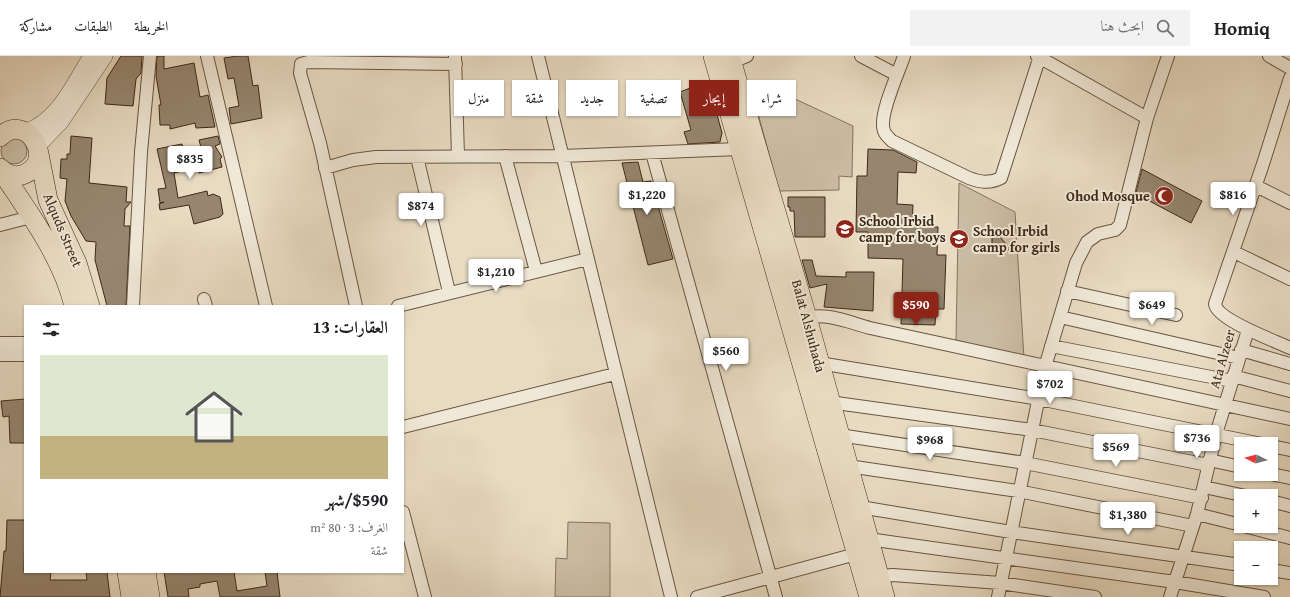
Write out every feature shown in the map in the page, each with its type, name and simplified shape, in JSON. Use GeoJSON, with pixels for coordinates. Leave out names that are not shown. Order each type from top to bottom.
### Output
{"type":"FeatureCollection","features":[{"type":"Feature","properties":{"kind":"main road"},"geometry":{"type":"LineString","coordinates":[[713,56],[789,324],[869,597]]}},
{"type":"Feature","properties":{"kind":"main road","name":"Balat Alshuhada"},"geometry":{"type":"LineString","coordinates":[[737,58],[829,402],[885,597]]}},
{"type":"Feature","properties":{"kind":"main road"},"geometry":{"type":"LineString","coordinates":[[0,169],[11,175],[19,176],[27,173],[35,165],[39,150],[35,140],[8,132]]}},
{"type":"Feature","properties":{"kind":"main road","name":"Alquds Street"},"geometry":{"type":"LineString","coordinates":[[39,150],[48,200],[77,263],[77,305]]}},
{"type":"Feature","properties":{"kind":"main road","name":"Alquds Street"},"geometry":{"type":"LineString","coordinates":[[0,169],[31,217],[59,266],[77,305]]}},
{"type":"Feature","properties":{"kind":"main road"},"geometry":{"type":"LineString","coordinates":[[127,573],[131,597]]}},
{"type":"Feature","properties":{"kind":"main road"},"geometry":{"type":"LineString","coordinates":[[146,573],[150,597]]}},
{"type":"Feature","properties":{"kind":"street"},"geometry":{"type":"LineString","coordinates":[[8,132],[37,128],[47,120],[64,98],[91,56]]}},
{"type":"Feature","properties":{"kind":"street"},"geometry":{"type":"LineString","coordinates":[[39,150],[61,122],[105,56]]}},
{"type":"Feature","properties":{"kind":"street"},"geometry":{"type":"LineString","coordinates":[[133,305],[141,152],[150,56]]}},
{"type":"Feature","properties":{"kind":"street"},"geometry":{"type":"LineString","coordinates":[[207,56],[266,305]]}},
{"type":"Feature","properties":{"kind":"street"},"geometry":{"type":"LineString","coordinates":[[538,56],[671,597]]}},
{"type":"Feature","properties":{"kind":"street"},"geometry":{"type":"LineString","coordinates":[[861,56],[898,75]]}},
{"type":"Feature","properties":{"kind":"street"},"geometry":{"type":"LineString","coordinates":[[904,56],[885,112],[885,134],[892,141],[980,182],[995,181],[1001,178],[1039,56],[1147,118]]}},
{"type":"Feature","properties":{"kind":"street"},"geometry":{"type":"LineString","coordinates":[[998,597],[1018,491],[1045,367],[1067,291],[1076,263],[1088,242],[1098,234],[1115,230],[1120,225],[1147,118],[1168,56]]}},
{"type":"Feature","properties":{"kind":"street"},"geometry":{"type":"LineString","coordinates":[[1269,56],[1290,68]]}},
{"type":"Feature","properties":{"kind":"street"},"geometry":{"type":"LineString","coordinates":[[356,305],[320,142],[300,73],[301,64],[308,62],[456,60],[458,156]]}},
{"type":"Feature","properties":{"kind":"street","name":"Ata Alzeer"},"geometry":{"type":"LineString","coordinates":[[1170,597],[1198,514],[1216,434],[1248,330],[1223,314],[1216,307],[1290,78]]}},
{"type":"Feature","properties":{"kind":"street"},"geometry":{"type":"LineString","coordinates":[[325,168],[353,160],[376,157],[562,156],[739,149]]}},
{"type":"Feature","properties":{"kind":"street"},"geometry":{"type":"LineString","coordinates":[[652,153],[776,597]]}},
{"type":"Feature","properties":{"kind":"street"},"geometry":{"type":"LineString","coordinates":[[505,156],[536,271]]}},
{"type":"Feature","properties":{"kind":"street"},"geometry":{"type":"LineString","coordinates":[[417,157],[449,292]]}},
{"type":"Feature","properties":{"kind":"street"},"geometry":{"type":"LineString","coordinates":[[1256,186],[1290,203]]}},
{"type":"Feature","properties":{"kind":"street"},"geometry":{"type":"LineString","coordinates":[[0,224],[31,217]]}},
{"type":"Feature","properties":{"kind":"street"},"geometry":{"type":"LineString","coordinates":[[1234,252],[1290,279]]}},
{"type":"Feature","properties":{"kind":"street"},"geometry":{"type":"LineString","coordinates":[[402,305],[449,292],[588,259]]}},
{"type":"Feature","properties":{"kind":"street"},"geometry":{"type":"LineString","coordinates":[[1067,291],[1176,315]]}},
{"type":"Feature","properties":{"kind":"street"},"geometry":{"type":"LineString","coordinates":[[789,324],[814,316],[828,317],[870,328],[1045,367],[1290,419]]}},
{"type":"Feature","properties":{"kind":"street"},"geometry":{"type":"LineString","coordinates":[[1060,317],[1290,364]]}},
{"type":"Feature","properties":{"kind":"street"},"geometry":{"type":"LineString","coordinates":[[1248,330],[1289,346]]}},
{"type":"Feature","properties":{"kind":"street"},"geometry":{"type":"LineString","coordinates":[[0,343],[24,343]]}},
{"type":"Feature","properties":{"kind":"street"},"geometry":{"type":"LineString","coordinates":[[1051,346],[1233,378],[1290,391]]}},
{"type":"Feature","properties":{"kind":"street"},"geometry":{"type":"LineString","coordinates":[[0,355],[24,355]]}},
{"type":"Feature","properties":{"kind":"street"},"geometry":{"type":"LineString","coordinates":[[819,363],[1039,399],[1234,438]]}},
{"type":"Feature","properties":{"kind":"street"},"geometry":{"type":"LineString","coordinates":[[404,427],[615,374]]}},
{"type":"Feature","properties":{"kind":"street"},"geometry":{"type":"LineString","coordinates":[[829,402],[1032,430],[1234,466]]}},
{"type":"Feature","properties":{"kind":"street"},"geometry":{"type":"LineString","coordinates":[[839,436],[1025,463],[1203,492],[1234,495]]}},
{"type":"Feature","properties":{"kind":"street"},"geometry":{"type":"LineString","coordinates":[[1278,447],[1290,450]]}},
{"type":"Feature","properties":{"kind":"street"},"geometry":{"type":"LineString","coordinates":[[848,466],[1018,491],[1193,526]]}},
{"type":"Feature","properties":{"kind":"street"},"geometry":{"type":"LineString","coordinates":[[1278,475],[1290,478]]}},
{"type":"Feature","properties":{"kind":"street"},"geometry":{"type":"LineString","coordinates":[[1278,503],[1290,506]]}},
{"type":"Feature","properties":{"kind":"street"},"geometry":{"type":"LineString","coordinates":[[860,506],[1011,532],[1234,564]]}},
{"type":"Feature","properties":{"kind":"street"},"geometry":{"type":"LineString","coordinates":[[1198,514],[1234,523]]}},
{"type":"Feature","properties":{"kind":"street"},"geometry":{"type":"LineString","coordinates":[[404,516],[426,597]]}},
{"type":"Feature","properties":{"kind":"street"},"geometry":{"type":"LineString","coordinates":[[1271,533],[1290,538]]}},
{"type":"Feature","properties":{"kind":"street"},"geometry":{"type":"LineString","coordinates":[[868,539],[1175,582],[1264,597]]}},
{"type":"Feature","properties":{"kind":"street"},"geometry":{"type":"LineString","coordinates":[[697,597],[856,554]]}},
{"type":"Feature","properties":{"kind":"street"},"geometry":{"type":"LineString","coordinates":[[1278,571],[1290,573]]}},
{"type":"Feature","properties":{"kind":"street"},"geometry":{"type":"LineString","coordinates":[[878,576],[893,575],[1000,583],[1095,597]]}},
{"type":"Feature","properties":{"kind":"street"},"geometry":{"type":"LineString","coordinates":[[892,597],[898,597]]}},
{"type":"Feature","properties":{"kind":"shaded area"},"geometry":{"type":"Polygon","coordinates":[[[796,99],[853,126],[852,177],[839,176],[839,190],[779,191],[759,116],[796,116],[796,99]]]}},
{"type":"Feature","properties":{"kind":"shaded area"},"geometry":{"type":"Polygon","coordinates":[[[14,138],[23,142],[27,151],[23,160],[14,164],[5,160],[1,151],[5,142],[14,138]]]}},
{"type":"Feature","properties":{"kind":"shaded area"},"geometry":{"type":"Polygon","coordinates":[[[959,183],[1015,212],[1024,358],[956,340],[959,183]]]}},
{"type":"Feature","properties":{"kind":"shaded area"},"geometry":{"type":"Polygon","coordinates":[[[568,522],[610,523],[610,597],[555,597],[556,558],[567,559],[568,522]]]}},
{"type":"Feature","properties":{"kind":"building"},"geometry":{"type":"Polygon","coordinates":[[[121,56],[142,56],[141,73],[136,79],[133,106],[105,104],[107,78],[121,56]]]}},
{"type":"Feature","properties":{"kind":"building"},"geometry":{"type":"Polygon","coordinates":[[[157,56],[164,56],[164,69],[194,63],[200,97],[208,95],[215,127],[196,128],[195,123],[170,129],[170,125],[160,125],[159,105],[161,105],[156,76],[157,56]]]}},
{"type":"Feature","properties":{"kind":"building"},"geometry":{"type":"Polygon","coordinates":[[[248,56],[253,86],[258,85],[262,118],[231,124],[229,108],[239,106],[234,78],[228,79],[224,58],[248,56]]]}},
{"type":"Feature","properties":{"kind":"building"},"geometry":{"type":"Polygon","coordinates":[[[689,88],[689,116],[717,116],[722,133],[720,142],[688,144],[684,132],[691,130],[681,92],[689,88]]]}},
{"type":"Feature","properties":{"kind":"building"},"geometry":{"type":"Polygon","coordinates":[[[71,136],[92,138],[89,183],[127,187],[126,202],[131,202],[125,209],[124,226],[130,226],[126,305],[107,305],[95,260],[96,242],[86,241],[71,216],[65,201],[67,179],[60,178],[61,159],[67,159],[67,154],[70,154],[71,136]]]}},
{"type":"Feature","properties":{"kind":"building"},"geometry":{"type":"Polygon","coordinates":[[[218,136],[220,144],[215,146],[222,157],[220,159],[222,167],[199,173],[197,167],[174,173],[178,198],[207,191],[208,196],[213,194],[220,197],[223,214],[220,217],[194,224],[189,205],[160,210],[159,204],[164,202],[160,203],[158,189],[166,188],[157,149],[182,144],[186,160],[203,155],[199,140],[218,136]]]}},
{"type":"Feature","properties":{"kind":"building"},"geometry":{"type":"Polygon","coordinates":[[[868,149],[893,150],[917,162],[916,173],[898,172],[897,204],[913,205],[912,226],[938,227],[937,255],[946,255],[944,309],[936,309],[935,325],[901,324],[903,259],[868,258],[868,232],[856,232],[857,176],[867,176],[868,149]]]}},
{"type":"Feature","properties":{"kind":"building"},"geometry":{"type":"Polygon","coordinates":[[[638,162],[643,182],[651,181],[673,259],[648,265],[622,163],[638,162]]]}},
{"type":"Feature","properties":{"kind":"building","name":"Ohod Mosque"},"geometry":{"type":"Polygon","coordinates":[[[1142,169],[1202,201],[1191,223],[1140,196],[1135,196],[1142,169]]]}},
{"type":"Feature","properties":{"kind":"building"},"geometry":{"type":"Polygon","coordinates":[[[788,197],[825,197],[825,237],[795,237],[794,211],[790,211],[790,207],[788,207],[788,197]]]}},
{"type":"Feature","properties":{"kind":"building"},"geometry":{"type":"Polygon","coordinates":[[[992,237],[1000,237],[1011,250],[992,250],[992,237]]]}},
{"type":"Feature","properties":{"kind":"building"},"geometry":{"type":"Polygon","coordinates":[[[802,260],[812,260],[816,276],[846,277],[846,272],[874,272],[873,311],[824,307],[827,284],[810,288],[802,260]]]}},
{"type":"Feature","properties":{"kind":"building"},"geometry":{"type":"Polygon","coordinates":[[[24,399],[24,443],[10,443],[9,416],[3,417],[1,401],[24,399]]]}},
{"type":"Feature","properties":{"kind":"building"},"geometry":{"type":"Polygon","coordinates":[[[7,520],[24,520],[24,573],[51,573],[50,580],[87,580],[86,573],[107,573],[110,597],[0,597],[4,551],[6,551],[7,520]]]}},
{"type":"Feature","properties":{"kind":"building"},"geometry":{"type":"Polygon","coordinates":[[[164,573],[234,573],[237,591],[267,586],[265,573],[277,573],[280,597],[220,597],[217,581],[200,584],[200,587],[188,589],[189,597],[168,597],[164,573]]]}},
{"type":"Feature","properties":{"kind":"place","name":"Ohod Mosque"},"geometry":{"type":"Point","coordinates":[1164,196]}},
{"type":"Feature","properties":{"kind":"place","name":"School Irbid camp for boys"},"geometry":{"type":"Point","coordinates":[845,229]}},
{"type":"Feature","properties":{"kind":"place","name":"School Irbid camp for girls"},"geometry":{"type":"Point","coordinates":[959,239]}}]}
